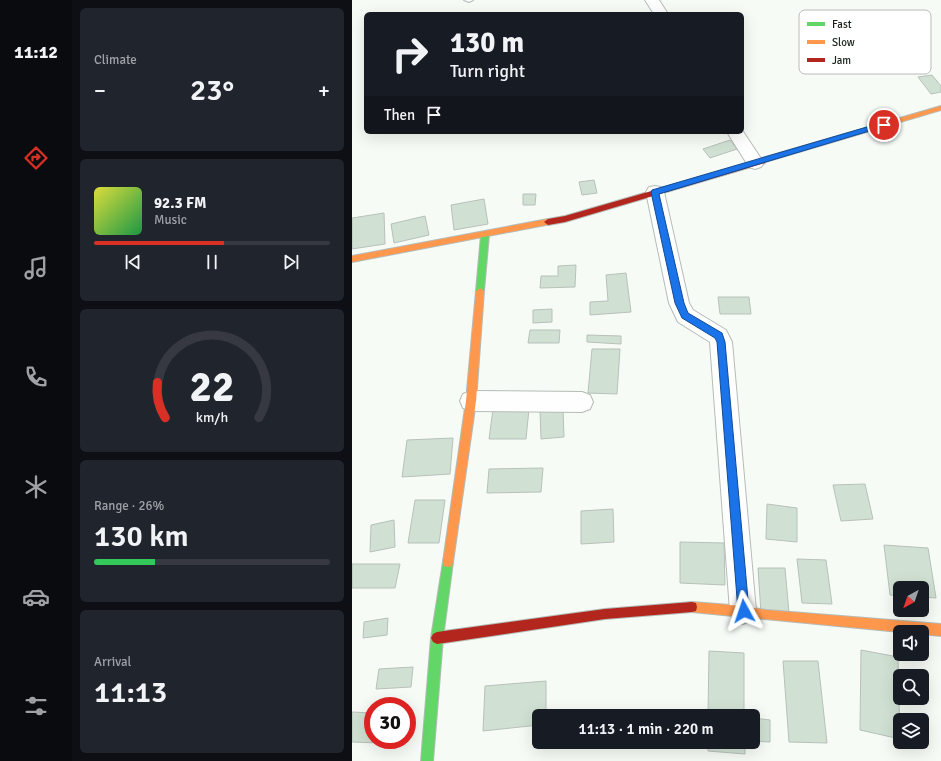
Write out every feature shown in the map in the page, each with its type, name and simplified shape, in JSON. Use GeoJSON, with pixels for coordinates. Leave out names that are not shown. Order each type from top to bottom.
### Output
{"type":"FeatureCollection","features":[{"type":"Feature","properties":{"kind":"street"},"geometry":{"type":"LineString","coordinates":[[652,0],[660,12]]}},
{"type":"Feature","properties":{"kind":"street"},"geometry":{"type":"LineString","coordinates":[[352,259],[485,236],[565,219],[941,108]]}},
{"type":"Feature","properties":{"kind":"street"},"geometry":{"type":"LineString","coordinates":[[736,134],[755,163]]}},
{"type":"Feature","properties":{"kind":"street"},"geometry":{"type":"LineString","coordinates":[[655,192],[679,303],[685,316],[719,336],[721,342],[744,611]]}},
{"type":"Feature","properties":{"kind":"street"},"geometry":{"type":"LineString","coordinates":[[426,761],[437,638],[471,401],[485,236]]}},
{"type":"Feature","properties":{"kind":"street"},"geometry":{"type":"LineString","coordinates":[[471,401],[582,402]]}},
{"type":"Feature","properties":{"kind":"street"},"geometry":{"type":"LineString","coordinates":[[437,638],[621,613],[698,606],[766,615],[941,630]]}},
{"type":"Feature","properties":{"kind":"building"},"geometry":{"type":"Polygon","coordinates":[[[932,75],[941,86],[941,92],[931,94],[918,77],[932,75]]]}},
{"type":"Feature","properties":{"kind":"building"},"geometry":{"type":"Polygon","coordinates":[[[730,140],[737,149],[710,158],[703,149],[730,140]]]}},
{"type":"Feature","properties":{"kind":"building"},"geometry":{"type":"Polygon","coordinates":[[[594,180],[597,193],[582,195],[579,182],[594,180]]]}},
{"type":"Feature","properties":{"kind":"building"},"geometry":{"type":"Polygon","coordinates":[[[523,194],[536,194],[535,205],[523,205],[523,194]]]}},
{"type":"Feature","properties":{"kind":"building"},"geometry":{"type":"Polygon","coordinates":[[[484,199],[488,224],[454,230],[451,205],[484,199]]]}},
{"type":"Feature","properties":{"kind":"building"},"geometry":{"type":"Polygon","coordinates":[[[384,213],[385,244],[352,249],[352,218],[384,213]]]}},
{"type":"Feature","properties":{"kind":"building"},"geometry":{"type":"Polygon","coordinates":[[[425,216],[429,235],[394,243],[391,224],[425,216]]]}},
{"type":"Feature","properties":{"kind":"building"},"geometry":{"type":"Polygon","coordinates":[[[576,265],[575,287],[540,288],[541,276],[558,276],[558,266],[576,265]]]}},
{"type":"Feature","properties":{"kind":"building"},"geometry":{"type":"Polygon","coordinates":[[[626,273],[631,312],[590,315],[590,302],[608,301],[606,275],[626,273]]]}},
{"type":"Feature","properties":{"kind":"building"},"geometry":{"type":"Polygon","coordinates":[[[718,297],[749,297],[751,314],[720,314],[718,297]]]}},
{"type":"Feature","properties":{"kind":"building"},"geometry":{"type":"Polygon","coordinates":[[[552,309],[552,322],[533,323],[533,310],[552,309]]]}},
{"type":"Feature","properties":{"kind":"building"},"geometry":{"type":"Polygon","coordinates":[[[530,330],[560,330],[559,343],[528,343],[530,330]]]}},
{"type":"Feature","properties":{"kind":"building"},"geometry":{"type":"Polygon","coordinates":[[[587,335],[621,336],[621,344],[587,342],[587,335]]]}},
{"type":"Feature","properties":{"kind":"building"},"geometry":{"type":"Polygon","coordinates":[[[592,349],[620,349],[617,394],[588,393],[592,349]]]}},
{"type":"Feature","properties":{"kind":"building"},"geometry":{"type":"Polygon","coordinates":[[[493,409],[529,409],[526,439],[489,439],[493,409]]]}},
{"type":"Feature","properties":{"kind":"building"},"geometry":{"type":"Polygon","coordinates":[[[563,409],[564,437],[541,439],[540,411],[563,409]]]}},
{"type":"Feature","properties":{"kind":"building"},"geometry":{"type":"Polygon","coordinates":[[[453,438],[450,474],[402,477],[407,440],[453,438]]]}},
{"type":"Feature","properties":{"kind":"building"},"geometry":{"type":"Polygon","coordinates":[[[543,468],[541,492],[487,493],[489,469],[543,468]]]}},
{"type":"Feature","properties":{"kind":"building"},"geometry":{"type":"Polygon","coordinates":[[[865,484],[873,519],[841,521],[833,485],[865,484]]]}},
{"type":"Feature","properties":{"kind":"building"},"geometry":{"type":"Polygon","coordinates":[[[415,500],[445,500],[439,543],[408,543],[415,500]]]}},
{"type":"Feature","properties":{"kind":"building"},"geometry":{"type":"Polygon","coordinates":[[[767,504],[797,508],[797,542],[766,539],[767,504]]]}},
{"type":"Feature","properties":{"kind":"building"},"geometry":{"type":"Polygon","coordinates":[[[613,509],[614,542],[581,544],[581,511],[613,509]]]}},
{"type":"Feature","properties":{"kind":"building"},"geometry":{"type":"Polygon","coordinates":[[[394,520],[395,547],[370,552],[371,525],[394,520]]]}},
{"type":"Feature","properties":{"kind":"building"},"geometry":{"type":"Polygon","coordinates":[[[680,542],[724,543],[725,585],[680,583],[680,542]]]}},
{"type":"Feature","properties":{"kind":"building"},"geometry":{"type":"Polygon","coordinates":[[[884,545],[928,548],[936,598],[929,598],[929,581],[893,581],[893,595],[890,595],[884,545]]]}},
{"type":"Feature","properties":{"kind":"building"},"geometry":{"type":"Polygon","coordinates":[[[797,559],[826,560],[832,604],[802,603],[797,559]]]}},
{"type":"Feature","properties":{"kind":"building"},"geometry":{"type":"Polygon","coordinates":[[[352,564],[400,564],[395,588],[352,588],[352,564]]]}},
{"type":"Feature","properties":{"kind":"building"},"geometry":{"type":"Polygon","coordinates":[[[758,568],[785,568],[789,613],[761,613],[758,568]]]}},
{"type":"Feature","properties":{"kind":"building"},"geometry":{"type":"Polygon","coordinates":[[[388,618],[387,635],[363,638],[364,622],[388,618]]]}},
{"type":"Feature","properties":{"kind":"building"},"geometry":{"type":"Polygon","coordinates":[[[861,650],[893,656],[893,661],[898,661],[898,669],[893,669],[893,705],[899,705],[899,713],[893,713],[893,737],[860,730],[861,650]]]}},
{"type":"Feature","properties":{"kind":"building"},"geometry":{"type":"Polygon","coordinates":[[[709,651],[744,653],[744,709],[708,709],[709,651]]]}},
{"type":"Feature","properties":{"kind":"building"},"geometry":{"type":"Polygon","coordinates":[[[783,661],[818,661],[827,743],[789,742],[783,661]]]}},
{"type":"Feature","properties":{"kind":"building"},"geometry":{"type":"Polygon","coordinates":[[[413,667],[411,687],[376,689],[379,669],[413,667]]]}},
{"type":"Feature","properties":{"kind":"building"},"geometry":{"type":"Polygon","coordinates":[[[546,681],[546,709],[532,709],[532,726],[483,731],[485,686],[546,681]]]}},
{"type":"Feature","properties":{"kind":"building"},"geometry":{"type":"Polygon","coordinates":[[[352,712],[364,713],[364,742],[352,742],[352,712]]]}},
{"type":"Feature","properties":{"kind":"building"},"geometry":{"type":"Polygon","coordinates":[[[760,719],[770,720],[770,742],[760,741],[760,719]]]}},
{"type":"Feature","properties":{"kind":"building"},"geometry":{"type":"Polygon","coordinates":[[[708,749],[745,749],[745,754],[708,751],[708,749]]]}},
{"type":"Feature","properties":{"kind":"traffic: fast"},"geometry":{"type":"LineString","coordinates":[[480,291],[485,235]]}},
{"type":"Feature","properties":{"kind":"traffic: fast"},"geometry":{"type":"LineString","coordinates":[[427,761],[437,638],[448,562]]}},
{"type":"Feature","properties":{"kind":"traffic: slow"},"geometry":{"type":"LineString","coordinates":[[762,161],[941,108]]}},
{"type":"Feature","properties":{"kind":"traffic: slow"},"geometry":{"type":"LineString","coordinates":[[352,259],[548,222]]}},
{"type":"Feature","properties":{"kind":"traffic: slow"},"geometry":{"type":"LineString","coordinates":[[448,562],[471,401],[480,291]]}},
{"type":"Feature","properties":{"kind":"traffic: slow"},"geometry":{"type":"LineString","coordinates":[[692,607],[941,630]]}},
{"type":"Feature","properties":{"kind":"traffic: jam"},"geometry":{"type":"LineString","coordinates":[[548,222],[565,219],[762,161]]}},
{"type":"Feature","properties":{"kind":"traffic: jam"},"geometry":{"type":"LineString","coordinates":[[437,638],[605,614],[692,607]]}},
{"type":"Feature","properties":{"kind":"route"},"geometry":{"type":"LineString","coordinates":[[744,611],[721,342],[719,336],[685,316],[679,303],[655,192],[884,125]]}}]}
